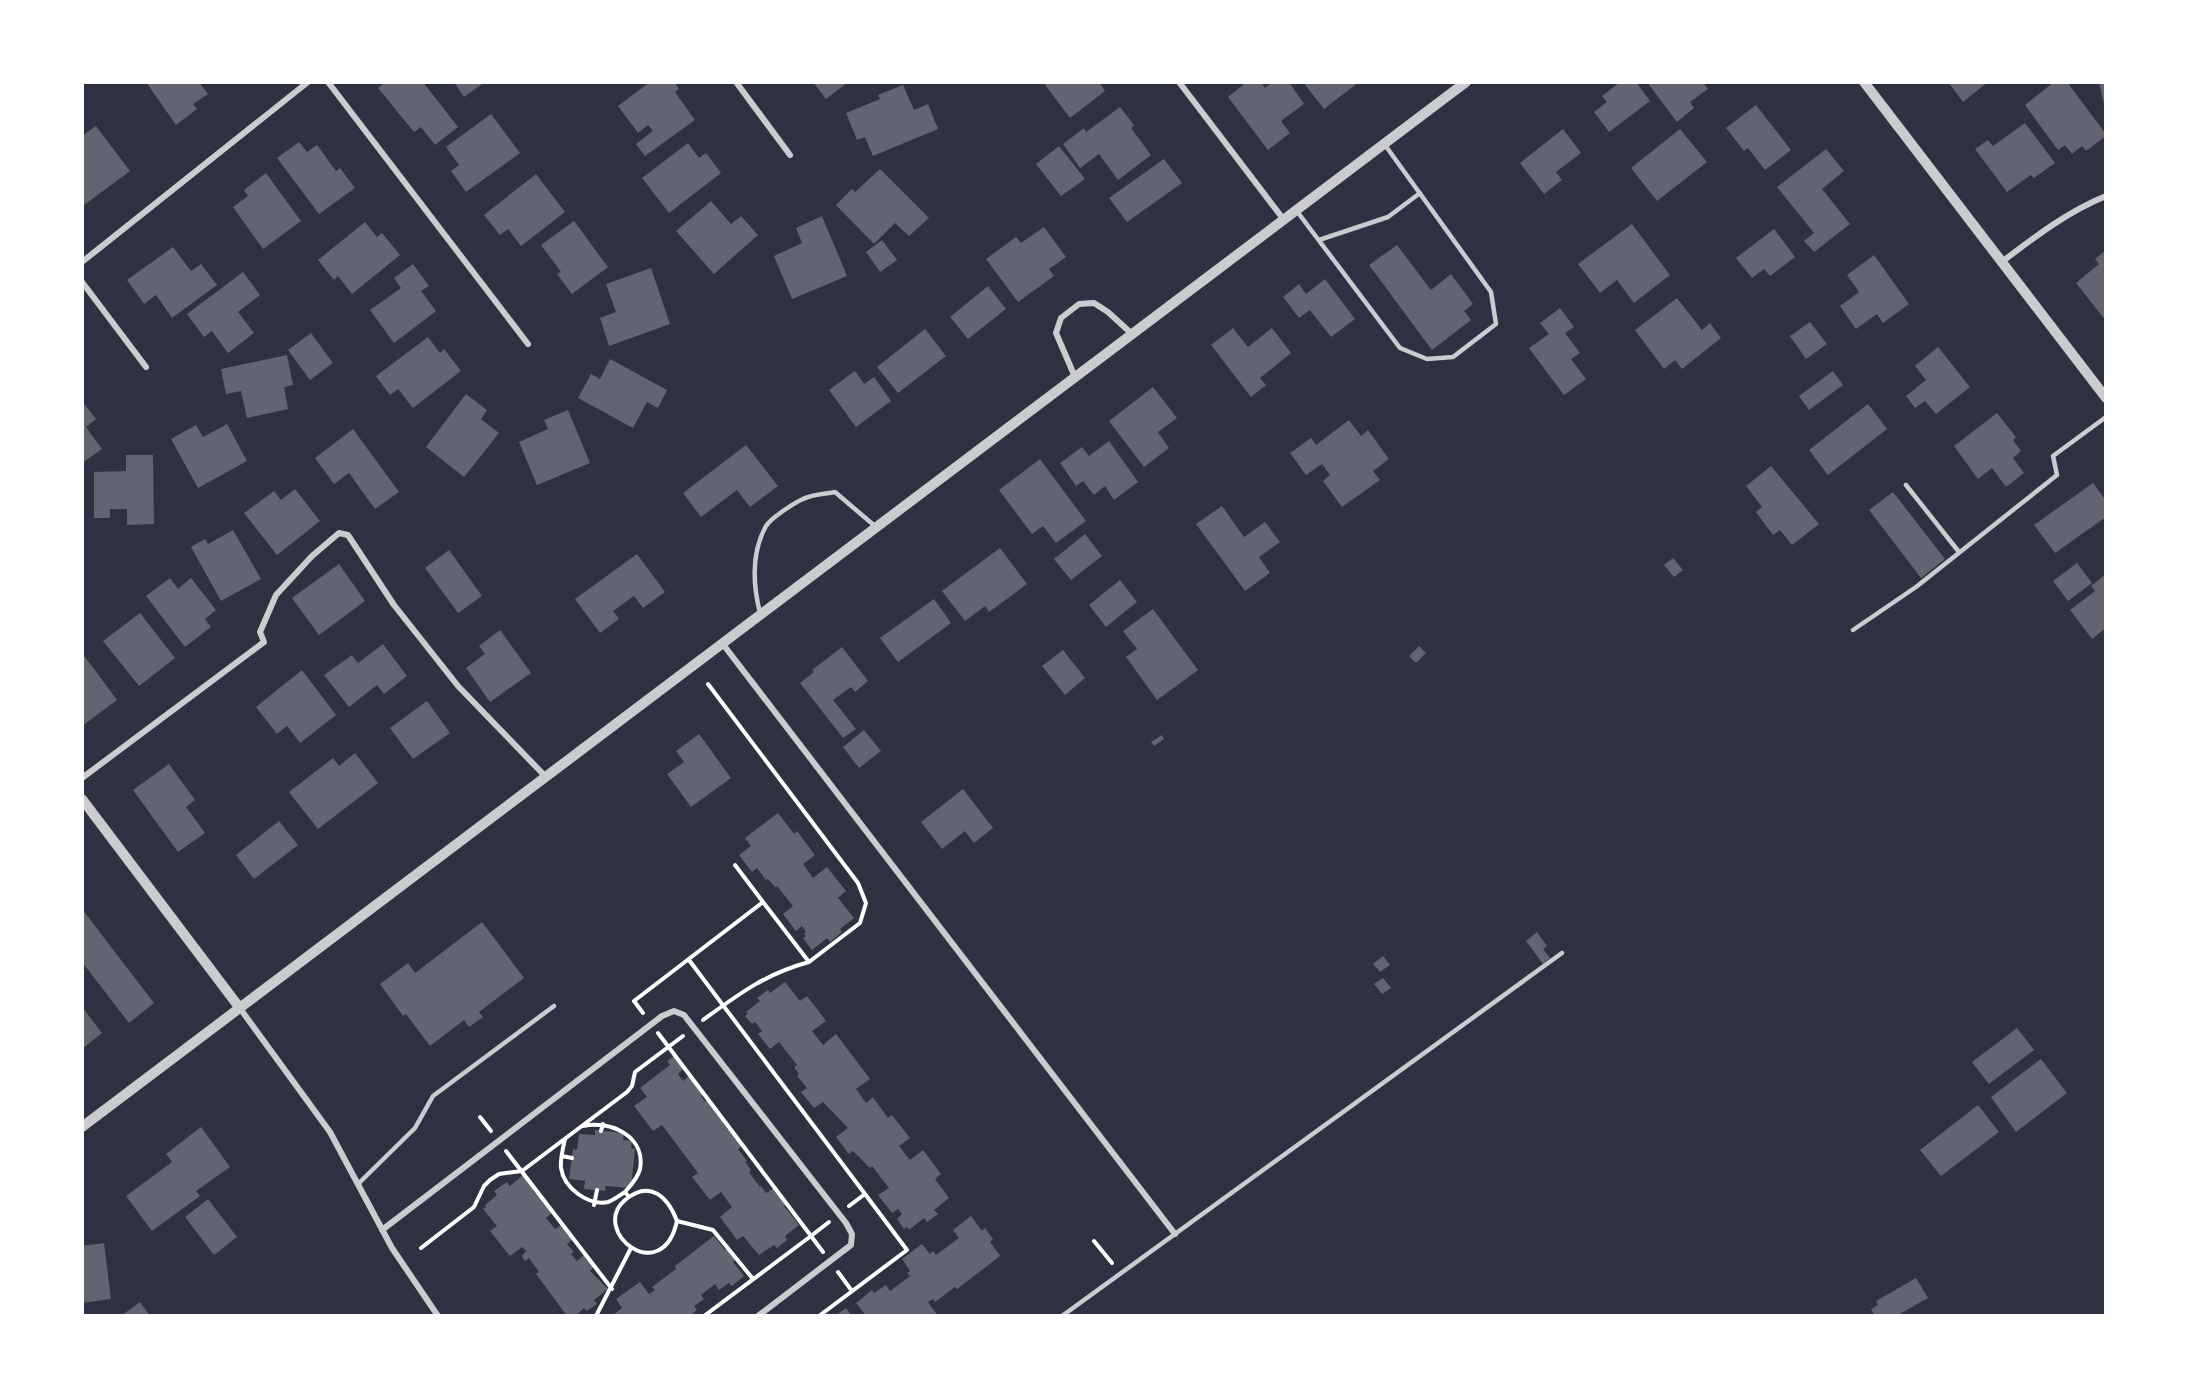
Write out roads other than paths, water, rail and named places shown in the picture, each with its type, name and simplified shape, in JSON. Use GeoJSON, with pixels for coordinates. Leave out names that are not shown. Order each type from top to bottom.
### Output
{"type":"FeatureCollection","features":[{"type":"Feature","properties":{"kind":"street"},"geometry":{"type":"LineString","coordinates":[[82,262],[308,82]]}},
{"type":"Feature","properties":{"kind":"street"},"geometry":{"type":"LineString","coordinates":[[328,82],[528,344]]}},
{"type":"Feature","properties":{"kind":"street"},"geometry":{"type":"LineString","coordinates":[[735,82],[790,155]]}},
{"type":"Feature","properties":{"kind":"street"},"geometry":{"type":"LineString","coordinates":[[1179,82],[1284,220]]}},
{"type":"Feature","properties":{"kind":"street"},"geometry":{"type":"LineString","coordinates":[[82,1126],[1466,82]]}},
{"type":"Feature","properties":{"kind":"street"},"geometry":{"type":"LineString","coordinates":[[1864,82],[2106,398]]}},
{"type":"Feature","properties":{"kind":"street"},"geometry":{"type":"LineString","coordinates":[[2002,261],[2053,223],[2106,196]]}},
{"type":"Feature","properties":{"kind":"street"},"geometry":{"type":"LineString","coordinates":[[82,282],[146,367]]}},
{"type":"Feature","properties":{"kind":"street"},"geometry":{"type":"LineString","coordinates":[[1075,377],[1056,333],[1061,318],[1078,304],[1094,303],[1108,312],[1132,334]]}},
{"type":"Feature","properties":{"kind":"street"},"geometry":{"type":"LineString","coordinates":[[82,778],[264,642],[260,632],[276,595],[293,575],[339,533],[348,535],[394,605],[458,686],[545,776]]}},
{"type":"Feature","properties":{"kind":"street"},"geometry":{"type":"LineString","coordinates":[[723,643],[1175,1234]]}},
{"type":"Feature","properties":{"kind":"street"},"geometry":{"type":"LineString","coordinates":[[82,799],[330,1132],[392,1248],[438,1316]]}},
{"type":"Feature","properties":{"kind":"street"},"geometry":{"type":"LineString","coordinates":[[382,1230],[652,1025],[674,1011],[684,1015],[839,1214],[852,1234],[851,1245],[758,1316]]}},
{"type":"Feature","properties":{"kind":"lane"},"geometry":{"type":"LineString","coordinates":[[1296,210],[1400,348],[1427,358],[1453,357],[1496,324],[1491,292],[1385,144]]}},
{"type":"Feature","properties":{"kind":"lane"},"geometry":{"type":"LineString","coordinates":[[1319,240],[1388,217],[1420,193]]}},
{"type":"Feature","properties":{"kind":"lane"},"geometry":{"type":"LineString","coordinates":[[1853,630],[1916,587],[2057,475],[2053,456],[2106,417]]}},
{"type":"Feature","properties":{"kind":"lane"},"geometry":{"type":"LineString","coordinates":[[1906,485],[1959,552]]}},
{"type":"Feature","properties":{"kind":"lane"},"geometry":{"type":"LineString","coordinates":[[760,614],[754,581],[756,554],[767,525],[774,519],[805,498],[835,492],[876,527]]}},
{"type":"Feature","properties":{"kind":"lane"},"geometry":{"type":"LineString","coordinates":[[1062,1316],[1562,953]]}},
{"type":"Feature","properties":{"kind":"lane"},"geometry":{"type":"LineString","coordinates":[[358,1184],[415,1128],[433,1096],[554,1006]]}}]}
